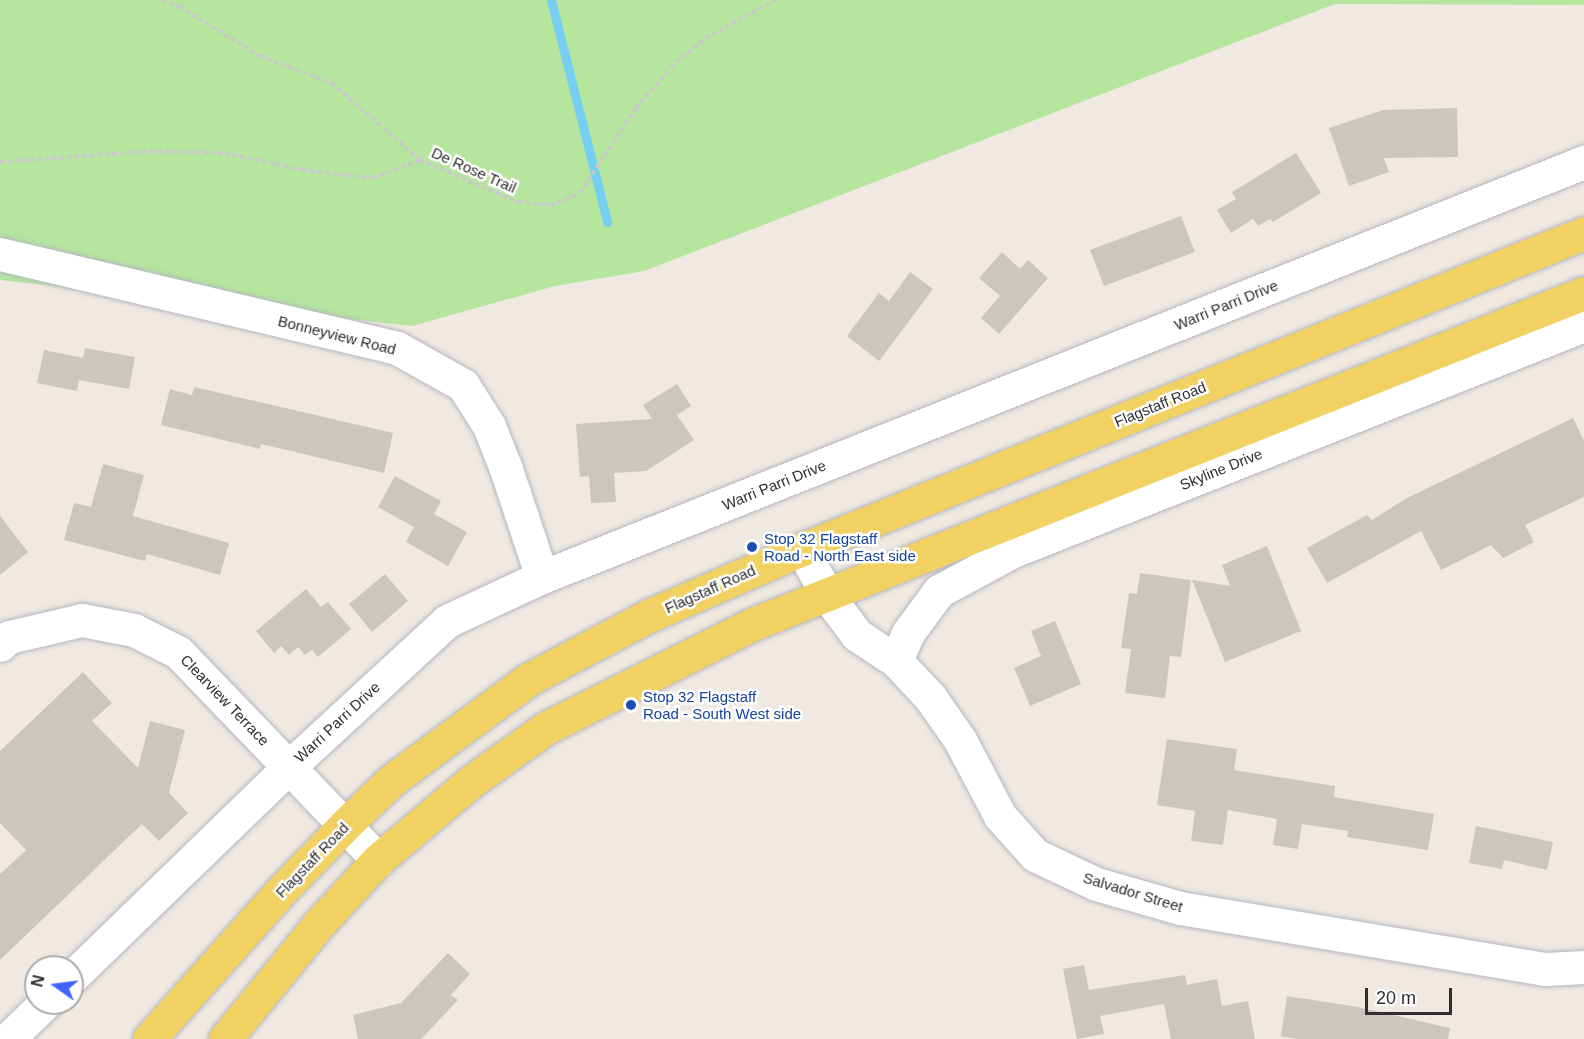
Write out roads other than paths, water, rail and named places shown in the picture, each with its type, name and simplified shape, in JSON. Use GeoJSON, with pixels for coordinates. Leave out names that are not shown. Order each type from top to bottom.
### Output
{"type":"FeatureCollection","features":[{"type":"Feature","properties":{"kind":"main road","name":"Flagstaff Road"},"geometry":{"type":"LineString","coordinates":[[149,1039],[279,893],[392,780],[529,679],[648,616],[802,549],[1584,233]]}},
{"type":"Feature","properties":{"kind":"main road"},"geometry":{"type":"LineString","coordinates":[[225,1039],[317,926],[378,860],[473,780],[546,728],[753,624],[1584,293]]}},
{"type":"Feature","properties":{"kind":"street","name":"Warri Parri Drive"},"geometry":{"type":"LineString","coordinates":[[84,965],[290,766],[447,621],[542,577],[1584,162]]}},
{"type":"Feature","properties":{"kind":"street","name":"Bonneyview Road"},"geometry":{"type":"LineString","coordinates":[[0,254],[397,348],[463,385],[489,426],[542,577]]}},
{"type":"Feature","properties":{"kind":"street","name":"Skyline Drive"},"geometry":{"type":"LineString","coordinates":[[896,661],[908,633],[939,591],[1013,551],[1584,325]]}},
{"type":"Feature","properties":{"kind":"street","name":"Salvador Street"},"geometry":{"type":"LineString","coordinates":[[802,549],[827,595],[857,634],[896,661],[930,697],[960,740],[1000,816],[1035,855],[1096,884],[1204,912],[1545,969],[1584,967]]}},
{"type":"Feature","properties":{"kind":"street","name":"Clearview Terrace"},"geometry":{"type":"LineString","coordinates":[[0,645],[9,637],[82,620],[134,630],[178,652],[378,860]]}},
{"type":"Feature","properties":{"kind":"street"},"geometry":{"type":"LineString","coordinates":[[8,1039],[33,1015]]}},
{"type":"Feature","properties":{"kind":"waterway"},"geometry":{"type":"LineString","coordinates":[[551,0],[607,222]]}},
{"type":"Feature","properties":{"kind":"place","name":"Stop 32 Flagstaff Road - North East side"},"geometry":{"type":"Point","coordinates":[752,547]}},
{"type":"Feature","properties":{"kind":"place","name":"Stop 32 Flagstaff Road - South West side"},"geometry":{"type":"Point","coordinates":[631,705]}}]}
